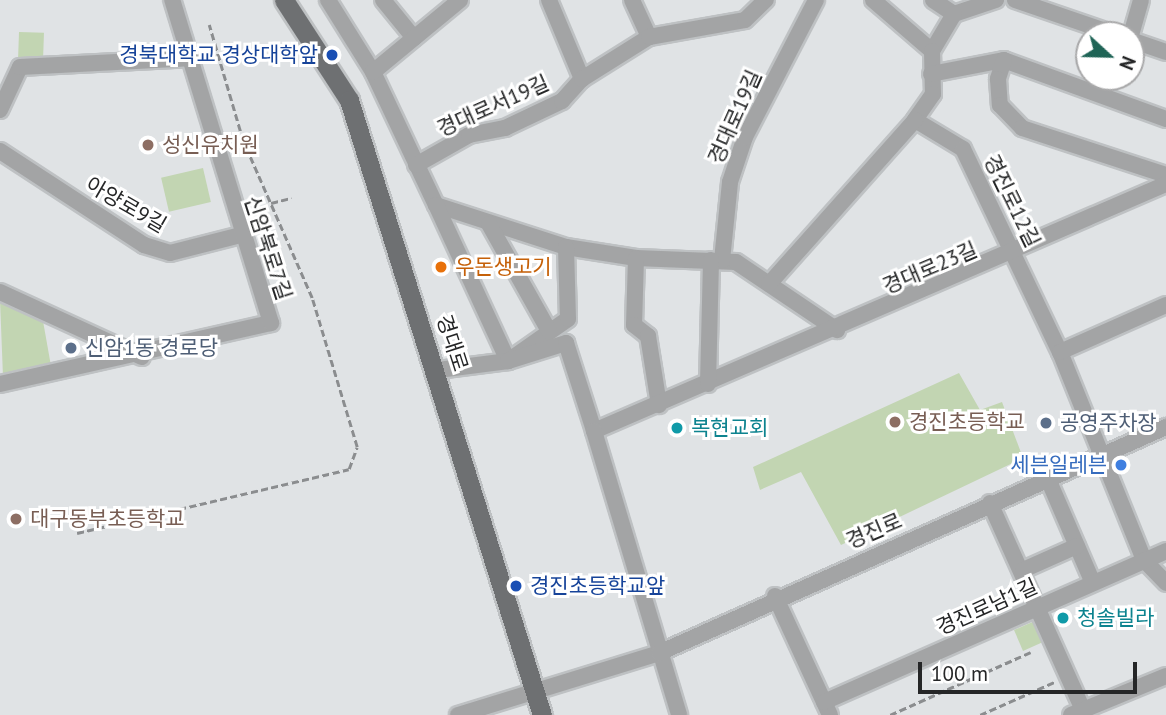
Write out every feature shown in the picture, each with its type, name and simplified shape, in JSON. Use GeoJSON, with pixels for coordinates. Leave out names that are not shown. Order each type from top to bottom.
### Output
{"type":"FeatureCollection","features":[{"type":"Feature","properties":{"kind":"main road","name":"경대로"},"geometry":{"type":"LineString","coordinates":[[284,0],[349,100],[438,370],[542,715]]}},
{"type":"Feature","properties":{"kind":"street","name":"신암북로7길"},"geometry":{"type":"LineString","coordinates":[[0,384],[142,357],[271,323],[241,235],[172,0]]}},
{"type":"Feature","properties":{"kind":"street"},"geometry":{"type":"LineString","coordinates":[[328,0],[373,72],[508,361]]}},
{"type":"Feature","properties":{"kind":"street"},"geometry":{"type":"LineString","coordinates":[[383,0],[414,37]]}},
{"type":"Feature","properties":{"kind":"street"},"geometry":{"type":"LineString","coordinates":[[373,72],[460,0]]}},
{"type":"Feature","properties":{"kind":"street"},"geometry":{"type":"LineString","coordinates":[[549,0],[582,79]]}},
{"type":"Feature","properties":{"kind":"street"},"geometry":{"type":"LineString","coordinates":[[632,0],[649,37]]}},
{"type":"Feature","properties":{"kind":"street","name":"경대로서19길"},"geometry":{"type":"LineString","coordinates":[[416,165],[469,135],[505,128],[562,101],[582,79],[649,37],[744,20],[766,0]]}},
{"type":"Feature","properties":{"kind":"street","name":"경대로19길"},"geometry":{"type":"LineString","coordinates":[[708,384],[709,325],[716,260],[730,182],[745,136],[816,0]]}},
{"type":"Feature","properties":{"kind":"street"},"geometry":{"type":"LineString","coordinates":[[873,0],[932,51]]}},
{"type":"Feature","properties":{"kind":"street"},"geometry":{"type":"LineString","coordinates":[[933,0],[954,14]]}},
{"type":"Feature","properties":{"kind":"street"},"geometry":{"type":"LineString","coordinates":[[769,284],[915,120],[933,94],[932,51],[954,14],[996,0]]}},
{"type":"Feature","properties":{"kind":"street"},"geometry":{"type":"LineString","coordinates":[[1015,0],[1076,21]]}},
{"type":"Feature","properties":{"kind":"street"},"geometry":{"type":"LineString","coordinates":[[1135,21],[1141,0]]}},
{"type":"Feature","properties":{"kind":"street"},"geometry":{"type":"LineString","coordinates":[[1145,43],[1166,52]]}},
{"type":"Feature","properties":{"kind":"street"},"geometry":{"type":"LineString","coordinates":[[0,110],[20,67],[189,58]]}},
{"type":"Feature","properties":{"kind":"street"},"geometry":{"type":"LineString","coordinates":[[931,74],[1004,60],[1166,119]]}},
{"type":"Feature","properties":{"kind":"street"},"geometry":{"type":"LineString","coordinates":[[1004,60],[1000,105],[1022,128],[1166,175]]}},
{"type":"Feature","properties":{"kind":"street","name":"경진로12길"},"geometry":{"type":"LineString","coordinates":[[915,120],[963,149],[1060,352],[1099,456],[1144,561]]}},
{"type":"Feature","properties":{"kind":"street","name":"아양로9길"},"geometry":{"type":"LineString","coordinates":[[0,151],[144,245],[170,253],[241,235]]}},
{"type":"Feature","properties":{"kind":"street","name":"경대로23길"},"geometry":{"type":"LineString","coordinates":[[594,431],[1015,254],[1166,184]]}},
{"type":"Feature","properties":{"kind":"street"},"geometry":{"type":"LineString","coordinates":[[436,205],[566,247],[636,258],[736,262],[837,330]]}},
{"type":"Feature","properties":{"kind":"street"},"geometry":{"type":"LineString","coordinates":[[489,224],[549,331]]}},
{"type":"Feature","properties":{"kind":"street"},"geometry":{"type":"LineString","coordinates":[[508,361],[568,319],[566,247]]}},
{"type":"Feature","properties":{"kind":"street"},"geometry":{"type":"LineString","coordinates":[[636,258],[634,325],[648,336],[659,405]]}},
{"type":"Feature","properties":{"kind":"street"},"geometry":{"type":"LineString","coordinates":[[0,292],[142,357]]}},
{"type":"Feature","properties":{"kind":"street"},"geometry":{"type":"LineString","coordinates":[[1060,352],[1166,304]]}},
{"type":"Feature","properties":{"kind":"street"},"geometry":{"type":"LineString","coordinates":[[438,370],[508,361],[566,343],[679,715]]}},
{"type":"Feature","properties":{"kind":"street","name":"경진로"},"geometry":{"type":"LineString","coordinates":[[458,715],[535,694],[659,653],[775,596],[1166,427]]}},
{"type":"Feature","properties":{"kind":"street"},"geometry":{"type":"LineString","coordinates":[[1048,479],[1093,583]]}},
{"type":"Feature","properties":{"kind":"street"},"geometry":{"type":"LineString","coordinates":[[990,503],[1041,606],[1077,713],[1166,676]]}},
{"type":"Feature","properties":{"kind":"street"},"geometry":{"type":"LineString","coordinates":[[1023,570],[1077,546]]}},
{"type":"Feature","properties":{"kind":"street","name":"경진로남1길"},"geometry":{"type":"LineString","coordinates":[[827,709],[1041,606],[1166,551]]}},
{"type":"Feature","properties":{"kind":"street"},"geometry":{"type":"LineString","coordinates":[[1144,561],[1166,583]]}},
{"type":"Feature","properties":{"kind":"street"},"geometry":{"type":"LineString","coordinates":[[775,596],[827,709]]}},
{"type":"Feature","properties":{"kind":"path"},"geometry":{"type":"LineString","coordinates":[[77,533],[349,469],[357,447],[313,298],[243,141],[209,25]]}},
{"type":"Feature","properties":{"kind":"path"},"geometry":{"type":"LineString","coordinates":[[271,203],[291,198]]}},
{"type":"Feature","properties":{"kind":"path"},"geometry":{"type":"LineString","coordinates":[[890,715],[1031,652]]}},
{"type":"Feature","properties":{"kind":"path"},"geometry":{"type":"LineString","coordinates":[[980,715],[1060,679]]}},
{"type":"Feature","properties":{"kind":"green space"},"geometry":{"type":"Polygon","coordinates":[[[19,32],[44,33],[43,61],[18,60],[19,32]]]}},
{"type":"Feature","properties":{"kind":"green space"},"geometry":{"type":"Polygon","coordinates":[[[203,168],[211,202],[169,212],[161,178],[203,168]]]}},
{"type":"Feature","properties":{"kind":"green space"},"geometry":{"type":"Polygon","coordinates":[[[0,300],[43,321],[51,366],[3,377],[0,300]]]}},
{"type":"Feature","properties":{"kind":"green space"},"geometry":{"type":"Polygon","coordinates":[[[959,373],[980,410],[1002,402],[1023,458],[841,545],[801,472],[760,490],[753,467],[959,373]]]}},
{"type":"Feature","properties":{"kind":"green space"},"geometry":{"type":"Polygon","coordinates":[[[1037,620],[1043,642],[1023,651],[1014,630],[1037,620]]]}},
{"type":"Feature","properties":{"kind":"place","name":"경북대학교 경상대학앞"},"geometry":{"type":"Point","coordinates":[332,55]}},
{"type":"Feature","properties":{"kind":"place","name":"성신유치원"},"geometry":{"type":"Point","coordinates":[148,145]}},
{"type":"Feature","properties":{"kind":"place","name":"우돈생고기"},"geometry":{"type":"Point","coordinates":[441,267]}},
{"type":"Feature","properties":{"kind":"place","name":"신암1동 경로당"},"geometry":{"type":"Point","coordinates":[71,348]}},
{"type":"Feature","properties":{"kind":"place","name":"경진초등학교"},"geometry":{"type":"Point","coordinates":[895,422]}},
{"type":"Feature","properties":{"kind":"place","name":"공영주차장"},"geometry":{"type":"Point","coordinates":[1046,423]}},
{"type":"Feature","properties":{"kind":"place","name":"복현교회"},"geometry":{"type":"Point","coordinates":[677,428]}},
{"type":"Feature","properties":{"kind":"place","name":"세븐일레븐"},"geometry":{"type":"Point","coordinates":[1121,465]}},
{"type":"Feature","properties":{"kind":"place","name":"대구동부초등학교"},"geometry":{"type":"Point","coordinates":[16,519]}},
{"type":"Feature","properties":{"kind":"place","name":"경진초등학교앞"},"geometry":{"type":"Point","coordinates":[516,586]}},
{"type":"Feature","properties":{"kind":"place","name":"청솔빌라"},"geometry":{"type":"Point","coordinates":[1063,618]}}]}
